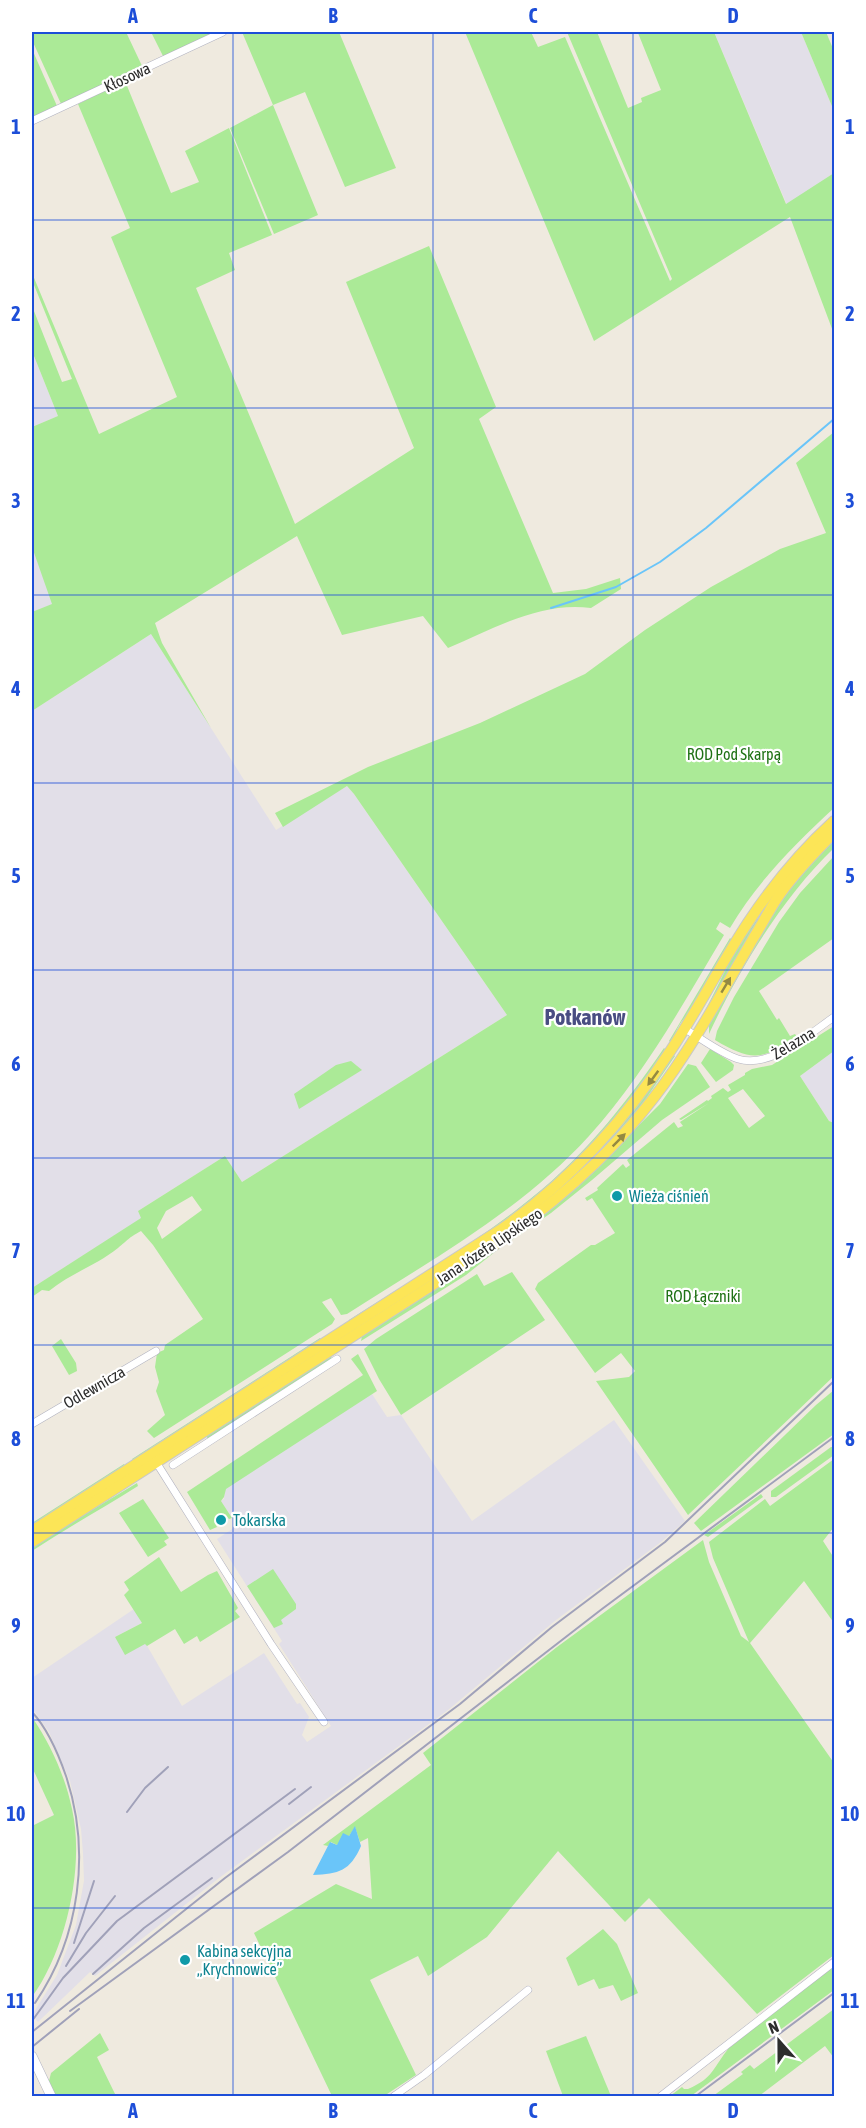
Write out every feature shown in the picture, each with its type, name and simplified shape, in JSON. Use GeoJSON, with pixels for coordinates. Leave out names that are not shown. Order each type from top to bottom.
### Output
{"type":"FeatureCollection","features":[{"type":"Feature","properties":{"kind":"main road","name":"Jana Józefa Lipskiego"},"geometry":{"type":"LineString","coordinates":[[32,1542],[156,1457],[483,1241],[532,1207],[573,1172],[593,1152],[646,1086],[685,1029],[752,917],[790,868],[834,821]]}},
{"type":"Feature","properties":{"kind":"main road","name":"Jana Józefa Lipskiego"},"geometry":{"type":"LineString","coordinates":[[32,1531],[144,1459],[156,1457],[484,1252],[543,1210],[574,1184],[632,1127],[665,1084],[780,894],[834,833]]}},
{"type":"Feature","properties":{"kind":"street","name":"Kłosowa"},"geometry":{"type":"LineString","coordinates":[[32,121],[223,32]]}},
{"type":"Feature","properties":{"kind":"street","name":"Żelazna"},"geometry":{"type":"LineString","coordinates":[[685,1029],[737,1059],[756,1061],[778,1054],[834,1017]]}},
{"type":"Feature","properties":{"kind":"street","name":"Odlewnicza"},"geometry":{"type":"LineString","coordinates":[[32,1424],[156,1351]]}},
{"type":"Feature","properties":{"kind":"street"},"geometry":{"type":"LineString","coordinates":[[173,1465],[337,1359]]}},
{"type":"Feature","properties":{"kind":"street"},"geometry":{"type":"LineString","coordinates":[[156,1457],[271,1644],[324,1722]]}},
{"type":"Feature","properties":{"kind":"street"},"geometry":{"type":"LineString","coordinates":[[661,2097],[834,1962]]}},
{"type":"Feature","properties":{"kind":"street"},"geometry":{"type":"LineString","coordinates":[[394,2097],[528,1990]]}},
{"type":"Feature","properties":{"kind":"street"},"geometry":{"type":"LineString","coordinates":[[32,2056],[51,2097]]}},
{"type":"Feature","properties":{"kind":"shaded area"},"geometry":{"type":"Polygon","coordinates":[[[714,32],[801,32],[834,111],[834,173],[787,205],[714,32]]]}},
{"type":"Feature","properties":{"kind":"shaded area"},"geometry":{"type":"Polygon","coordinates":[[[32,351],[58,416],[32,427],[32,351]]]}},
{"type":"Feature","properties":{"kind":"shaded area"},"geometry":{"type":"Polygon","coordinates":[[[32,547],[53,604],[32,612],[32,547]]]}},
{"type":"Feature","properties":{"kind":"shaded area"},"geometry":{"type":"Polygon","coordinates":[[[151,634],[276,830],[347,786],[507,1015],[242,1182],[225,1156],[138,1211],[142,1218],[32,1288],[32,711],[151,634]]]}},
{"type":"Feature","properties":{"kind":"shaded area"},"geometry":{"type":"Polygon","coordinates":[[[834,1051],[834,1123],[829,1121],[800,1076],[834,1051]]]}},
{"type":"Feature","properties":{"kind":"shaded area"},"geometry":{"type":"Polygon","coordinates":[[[372,1394],[387,1417],[401,1415],[472,1521],[614,1420],[685,1521],[661,1542],[556,1620],[448,1710],[219,1878],[95,1976],[90,1972],[38,2022],[32,2015],[57,1975],[76,1925],[84,1881],[81,1829],[70,1781],[49,1732],[32,1708],[32,1678],[134,1609],[142,1623],[115,1637],[146,1644],[182,1706],[264,1653],[297,1704],[300,1703],[309,1717],[302,1735],[307,1742],[331,1726],[279,1644],[282,1641],[217,1539],[240,1524],[235,1517],[232,1518],[221,1501],[224,1499],[225,1489],[372,1394]]]}},
{"type":"Feature","properties":{"kind":"green space"},"geometry":{"type":"Polygon","coordinates":[[[32,32],[126,32],[143,68],[62,106],[32,40],[32,32]]]}},
{"type":"Feature","properties":{"kind":"green space"},"geometry":{"type":"Polygon","coordinates":[[[151,32],[217,32],[164,58],[151,32]]]}},
{"type":"Feature","properties":{"kind":"green space"},"geometry":{"type":"Polygon","coordinates":[[[242,32],[339,32],[396,168],[345,187],[305,92],[273,105],[242,32]]]}},
{"type":"Feature","properties":{"kind":"green space"},"geometry":{"type":"Polygon","coordinates":[[[465,32],[531,32],[538,47],[565,37],[670,281],[672,279],[567,32],[597,32],[628,108],[642,102],[641,98],[661,90],[638,33],[714,32],[786,204],[834,173],[834,334],[790,217],[594,341],[465,32]]]}},
{"type":"Feature","properties":{"kind":"green space"},"geometry":{"type":"Polygon","coordinates":[[[801,32],[826,32],[834,51],[834,111],[801,32]]]}},
{"type":"Feature","properties":{"kind":"green space"},"geometry":{"type":"Polygon","coordinates":[[[32,49],[57,106],[32,119],[32,49]]]}},
{"type":"Feature","properties":{"kind":"green space"},"geometry":{"type":"Polygon","coordinates":[[[125,81],[171,193],[199,182],[185,151],[229,128],[272,235],[229,253],[235,270],[196,288],[295,524],[414,448],[346,282],[429,246],[496,407],[479,419],[553,593],[586,589],[620,578],[621,589],[591,608],[554,609],[517,618],[448,648],[423,616],[342,635],[297,536],[155,623],[162,643],[211,728],[151,634],[32,711],[32,612],[52,604],[32,547],[32,427],[58,416],[32,351],[32,306],[62,382],[72,379],[32,280],[32,273],[99,434],[177,397],[111,237],[130,228],[78,104],[125,81]]]}},
{"type":"Feature","properties":{"kind":"green space"},"geometry":{"type":"Polygon","coordinates":[[[273,105],[318,215],[274,234],[230,128],[273,105]]]}},
{"type":"Feature","properties":{"kind":"green space","name":"ROD Pod Skarpą"},"geometry":{"type":"Polygon","coordinates":[[[834,432],[834,808],[778,864],[752,895],[730,928],[720,922],[716,929],[724,935],[662,1038],[609,1113],[563,1163],[505,1211],[347,1314],[341,1315],[331,1298],[322,1302],[335,1319],[332,1324],[154,1438],[147,1431],[165,1415],[156,1391],[159,1382],[155,1367],[157,1353],[203,1319],[153,1245],[141,1231],[110,1254],[49,1291],[42,1290],[32,1297],[32,1288],[141,1218],[138,1211],[225,1156],[242,1182],[507,1015],[347,786],[283,827],[275,813],[368,767],[480,723],[585,674],[645,630],[711,587],[780,549],[826,533],[796,463],[834,432]],[[192,1196],[166,1211],[157,1228],[162,1239],[202,1210],[192,1196]]]}},
{"type":"Feature","properties":{"kind":"green space"},"geometry":{"type":"Polygon","coordinates":[[[834,839],[834,848],[797,889],[764,935],[734,984],[709,1034],[709,1024],[779,902],[834,839]]]}},
{"type":"Feature","properties":{"kind":"green space"},"geometry":{"type":"Polygon","coordinates":[[[834,856],[834,938],[759,991],[790,1036],[795,1034],[797,1037],[775,1050],[757,1055],[738,1052],[715,1040],[717,1031],[734,997],[779,922],[800,893],[834,856]]]}},
{"type":"Feature","properties":{"kind":"green space"},"geometry":{"type":"Polygon","coordinates":[[[766,907],[700,1021],[737,947],[766,907]]]}},
{"type":"Feature","properties":{"kind":"green space"},"geometry":{"type":"Polygon","coordinates":[[[730,938],[732,940],[689,1014],[678,1027],[672,1043],[669,1041],[730,938]]]}},
{"type":"Feature","properties":{"kind":"green space","name":"ROD Łączniki"},"geometry":{"type":"Polygon","coordinates":[[[834,1026],[834,1051],[800,1076],[829,1121],[834,1123],[834,1376],[688,1515],[596,1381],[629,1377],[635,1371],[621,1353],[595,1373],[535,1289],[538,1283],[591,1245],[615,1233],[592,1198],[587,1201],[585,1198],[598,1190],[597,1188],[623,1164],[626,1168],[630,1165],[627,1160],[674,1122],[678,1128],[683,1126],[680,1122],[709,1103],[681,1120],[679,1119],[708,1101],[712,1098],[711,1096],[723,1088],[728,1092],[731,1090],[728,1085],[752,1069],[772,1065],[834,1026]],[[743,1089],[728,1098],[749,1128],[765,1116],[743,1089]]]}},
{"type":"Feature","properties":{"kind":"green space"},"geometry":{"type":"Polygon","coordinates":[[[664,1048],[667,1051],[589,1152],[515,1217],[349,1320],[479,1237],[541,1190],[598,1134],[664,1048]]]}},
{"type":"Feature","properties":{"kind":"green space"},"geometry":{"type":"Polygon","coordinates":[[[710,1049],[734,1065],[733,1070],[716,1082],[701,1063],[710,1049]]]}},
{"type":"Feature","properties":{"kind":"green space"},"geometry":{"type":"Polygon","coordinates":[[[672,1054],[675,1056],[626,1128],[597,1155],[672,1054]]]}},
{"type":"Feature","properties":{"kind":"green space"},"geometry":{"type":"Polygon","coordinates":[[[351,1061],[362,1070],[299,1109],[294,1094],[336,1065],[351,1061]]]}},
{"type":"Feature","properties":{"kind":"green space"},"geometry":{"type":"Polygon","coordinates":[[[688,1064],[696,1066],[710,1087],[662,1120],[551,1213],[466,1275],[361,1341],[362,1336],[607,1157],[660,1104],[688,1064]]]}},
{"type":"Feature","properties":{"kind":"green space"},"geometry":{"type":"Polygon","coordinates":[[[512,1272],[545,1320],[401,1415],[364,1349],[477,1274],[484,1286],[512,1272]]]}},
{"type":"Feature","properties":{"kind":"green space"},"geometry":{"type":"Polygon","coordinates":[[[320,1338],[322,1341],[134,1462],[132,1459],[320,1338]]]}},
{"type":"Feature","properties":{"kind":"green space"},"geometry":{"type":"Polygon","coordinates":[[[61,1339],[76,1363],[77,1371],[69,1375],[52,1346],[61,1339]]]}},
{"type":"Feature","properties":{"kind":"green space"},"geometry":{"type":"Polygon","coordinates":[[[330,1354],[332,1359],[208,1439],[205,1434],[330,1354]]]}},
{"type":"Feature","properties":{"kind":"green space"},"geometry":{"type":"Polygon","coordinates":[[[358,1354],[377,1391],[226,1489],[221,1501],[232,1518],[229,1519],[225,1514],[214,1521],[217,1527],[210,1530],[187,1492],[363,1375],[351,1359],[358,1354]]]}},
{"type":"Feature","properties":{"kind":"green space"},"geometry":{"type":"Polygon","coordinates":[[[834,1390],[834,1434],[701,1531],[694,1523],[834,1390]]]}},
{"type":"Feature","properties":{"kind":"green space"},"geometry":{"type":"Polygon","coordinates":[[[834,1447],[834,1455],[776,1497],[771,1497],[771,1491],[834,1447]]]}},
{"type":"Feature","properties":{"kind":"green space"},"geometry":{"type":"Polygon","coordinates":[[[834,1459],[834,1527],[823,1541],[834,1558],[834,1623],[804,1581],[750,1643],[834,1763],[834,1955],[757,2014],[649,1898],[625,1922],[558,1851],[487,1937],[428,1976],[418,1956],[370,1980],[416,2075],[384,2096],[332,2096],[254,1933],[336,1884],[372,1899],[368,1838],[360,1842],[355,1827],[349,1836],[337,1845],[331,1842],[328,1846],[323,1845],[431,1765],[423,1753],[557,1647],[703,1540],[709,1562],[741,1636],[749,1642],[713,1558],[709,1542],[765,1499],[770,1506],[834,1459]]]}},
{"type":"Feature","properties":{"kind":"green space"},"geometry":{"type":"Polygon","coordinates":[[[124,1464],[126,1467],[32,1528],[32,1523],[124,1464]]]}},
{"type":"Feature","properties":{"kind":"green space"},"geometry":{"type":"Polygon","coordinates":[[[137,1483],[138,1486],[32,1551],[32,1546],[137,1483]]]}},
{"type":"Feature","properties":{"kind":"green space"},"geometry":{"type":"Polygon","coordinates":[[[761,1494],[763,1497],[708,1537],[704,1535],[761,1494]]]}},
{"type":"Feature","properties":{"kind":"green space"},"geometry":{"type":"Polygon","coordinates":[[[143,1499],[169,1538],[164,1541],[167,1545],[148,1557],[119,1513],[143,1499]]]}},
{"type":"Feature","properties":{"kind":"green space"},"geometry":{"type":"Polygon","coordinates":[[[159,1557],[181,1592],[217,1571],[238,1608],[235,1611],[240,1617],[200,1642],[197,1636],[184,1644],[175,1629],[147,1646],[145,1644],[125,1655],[115,1637],[142,1623],[124,1595],[129,1590],[124,1582],[159,1557]]]}},
{"type":"Feature","properties":{"kind":"green space"},"geometry":{"type":"Polygon","coordinates":[[[273,1569],[296,1604],[296,1609],[281,1620],[283,1624],[274,1628],[247,1586],[273,1569]]]}},
{"type":"Feature","properties":{"kind":"green space"},"geometry":{"type":"Polygon","coordinates":[[[32,1717],[51,1750],[65,1785],[72,1809],[76,1856],[70,1907],[63,1932],[44,1978],[32,1997],[32,1826],[54,1815],[32,1767],[32,1717]]]}},
{"type":"Feature","properties":{"kind":"green space"},"geometry":{"type":"Polygon","coordinates":[[[603,1929],[617,1944],[638,1993],[621,2001],[613,1985],[599,1989],[594,1979],[578,1986],[566,1958],[603,1929]]]}},
{"type":"Feature","properties":{"kind":"green space"},"geometry":{"type":"Polygon","coordinates":[[[834,1965],[834,1990],[691,2096],[670,2096],[682,2087],[688,2089],[703,2081],[729,2048],[834,1965]]]}},
{"type":"Feature","properties":{"kind":"green space"},"geometry":{"type":"Polygon","coordinates":[[[834,2009],[834,2058],[825,2046],[759,2096],[713,2096],[743,2074],[741,2072],[750,2065],[754,2069],[834,2009]]]}},
{"type":"Feature","properties":{"kind":"green space"},"geometry":{"type":"Polygon","coordinates":[[[100,2033],[109,2050],[97,2057],[116,2096],[56,2096],[49,2081],[51,2073],[100,2033]]]}},
{"type":"Feature","properties":{"kind":"green space"},"geometry":{"type":"Polygon","coordinates":[[[586,2036],[611,2096],[563,2096],[546,2051],[586,2036]]]}},
{"type":"Feature","properties":{"kind":"water"},"geometry":{"type":"Polygon","coordinates":[[[355,1826],[361,1846],[353,1861],[343,1870],[330,1874],[313,1875],[330,1842],[337,1845],[343,1833],[349,1836],[355,1826]]]}},
{"type":"Feature","properties":{"kind":"waterway"},"geometry":{"type":"LineString","coordinates":[[551,608],[616,587],[660,562],[706,528],[834,419]]}},
{"type":"Feature","properties":{"kind":"railway"},"geometry":{"type":"LineString","coordinates":[[32,2032],[225,1878],[460,1704],[552,1627],[665,1542],[834,1381]]}},
{"type":"Feature","properties":{"kind":"railway"},"geometry":{"type":"LineString","coordinates":[[70,2011],[288,1852],[602,1609],[834,1437]]}},
{"type":"Feature","properties":{"kind":"railway"},"geometry":{"type":"LineString","coordinates":[[32,1712],[52,1742],[66,1776],[74,1805],[79,1863],[77,1893],[71,1922],[62,1950],[35,2003]]}},
{"type":"Feature","properties":{"kind":"railway"},"geometry":{"type":"LineString","coordinates":[[127,1812],[145,1788],[168,1767]]}},
{"type":"Feature","properties":{"kind":"railway"},"geometry":{"type":"LineString","coordinates":[[289,1804],[311,1787]]}},
{"type":"Feature","properties":{"kind":"railway"},"geometry":{"type":"LineString","coordinates":[[32,2021],[63,1978],[117,1921],[295,1789]]}},
{"type":"Feature","properties":{"kind":"railway"},"geometry":{"type":"LineString","coordinates":[[93,1974],[144,1928],[212,1878]]}},
{"type":"Feature","properties":{"kind":"railway"},"geometry":{"type":"LineString","coordinates":[[74,1943],[94,1881]]}},
{"type":"Feature","properties":{"kind":"railway"},"geometry":{"type":"LineString","coordinates":[[66,1966],[86,1933],[115,1896]]}},
{"type":"Feature","properties":{"kind":"railway"},"geometry":{"type":"LineString","coordinates":[[696,2096],[834,1993]]}},
{"type":"Feature","properties":{"kind":"railway"},"geometry":{"type":"LineString","coordinates":[[32,2047],[79,2009]]}},
{"type":"Feature","properties":{"kind":"place","name":"Wieża ciśnień"},"geometry":{"type":"Point","coordinates":[617,1196]}},
{"type":"Feature","properties":{"kind":"place","name":"Tokarska"},"geometry":{"type":"Point","coordinates":[221,1520]}},
{"type":"Feature","properties":{"kind":"place","name":"Kabina sekcyjna „Krychnowice”"},"geometry":{"type":"Point","coordinates":[185,1960]}},
{"type":"Feature","properties":{"kind":"district","name":"Potkanów"},"geometry":{"type":"Point","coordinates":[585,1017]}}]}
